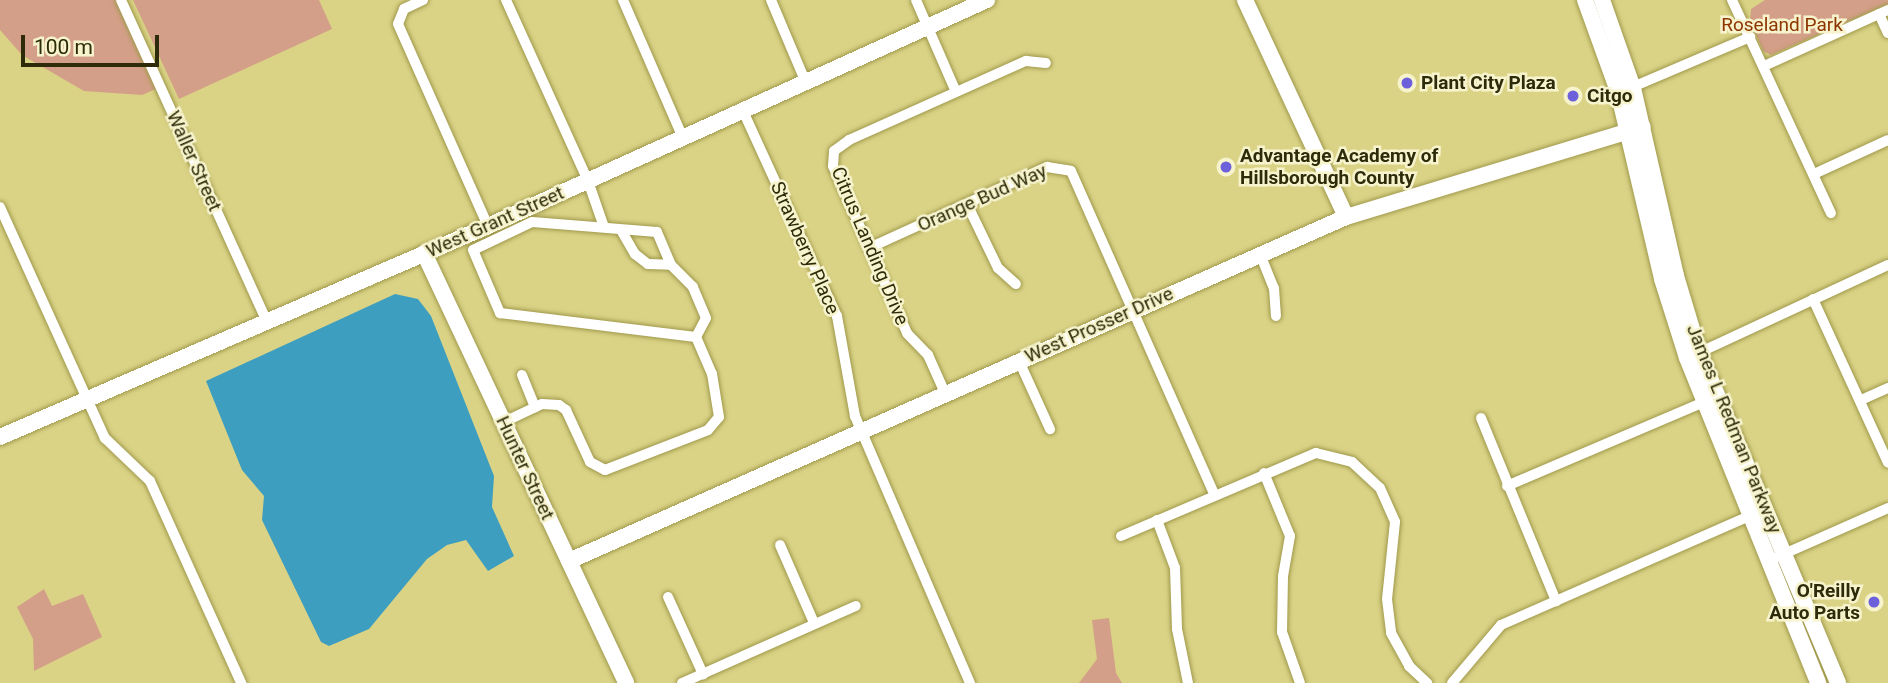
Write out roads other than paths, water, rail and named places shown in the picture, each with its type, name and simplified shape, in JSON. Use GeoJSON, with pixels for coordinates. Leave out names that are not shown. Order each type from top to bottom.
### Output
{"type":"FeatureCollection","features":[{"type":"Feature","properties":{"kind":"street","name":"Waller Street"},"geometry":{"type":"LineString","coordinates":[[121,0],[267,322]]}},
{"type":"Feature","properties":{"kind":"street"},"geometry":{"type":"LineString","coordinates":[[423,0],[404,9],[398,24],[488,226]]}},
{"type":"Feature","properties":{"kind":"street"},"geometry":{"type":"LineString","coordinates":[[506,0],[589,181],[604,228]]}},
{"type":"Feature","properties":{"kind":"street"},"geometry":{"type":"LineString","coordinates":[[771,0],[806,83]]}},
{"type":"Feature","properties":{"kind":"street"},"geometry":{"type":"LineString","coordinates":[[916,0],[957,92]]}},
{"type":"Feature","properties":{"kind":"street","name":"West Grant Street"},"geometry":{"type":"LineString","coordinates":[[0,437],[488,226],[987,0]]}},
{"type":"Feature","properties":{"kind":"street"},"geometry":{"type":"LineString","coordinates":[[1245,0],[1346,217]]}},
{"type":"Feature","properties":{"kind":"street"},"geometry":{"type":"LineString","coordinates":[[626,1],[683,138]]}},
{"type":"Feature","properties":{"kind":"street"},"geometry":{"type":"LineString","coordinates":[[1736,1],[1831,213]]}},
{"type":"Feature","properties":{"kind":"street"},"geometry":{"type":"LineString","coordinates":[[1592,3],[1626,90],[1636,130],[1659,268],[1693,355],[1888,265]]}},
{"type":"Feature","properties":{"kind":"street"},"geometry":{"type":"LineString","coordinates":[[1764,66],[1883,12],[1888,33]]}},
{"type":"Feature","properties":{"kind":"street"},"geometry":{"type":"LineString","coordinates":[[1626,90],[1750,37]]}},
{"type":"Feature","properties":{"kind":"street","name":"Citrus Landing Drive"},"geometry":{"type":"LineString","coordinates":[[945,393],[928,355],[907,333],[833,166],[834,151],[849,140],[1026,61],[1046,63]]}},
{"type":"Feature","properties":{"kind":"street","name":"Strawberry Place"},"geometry":{"type":"LineString","coordinates":[[743,111],[837,316],[860,429],[970,683]]}},
{"type":"Feature","properties":{"kind":"street","name":"West Prosser Drive"},"geometry":{"type":"LineString","coordinates":[[569,561],[860,429],[1346,217],[1636,130]]}},
{"type":"Feature","properties":{"kind":"street","name":"James L Redman Parkway"},"geometry":{"type":"LineString","coordinates":[[1636,130],[1667,235],[1704,402],[1818,683]]}},
{"type":"Feature","properties":{"kind":"street"},"geometry":{"type":"LineString","coordinates":[[1814,174],[1888,140]]}},
{"type":"Feature","properties":{"kind":"street","name":"Orange Bud Way"},"geometry":{"type":"LineString","coordinates":[[869,248],[1047,167],[1071,171],[1133,310]]}},
{"type":"Feature","properties":{"kind":"street"},"geometry":{"type":"LineString","coordinates":[[968,204],[998,268],[1016,284]]}},
{"type":"Feature","properties":{"kind":"street"},"geometry":{"type":"LineString","coordinates":[[2,214],[105,438],[150,481],[241,683]]}},
{"type":"Feature","properties":{"kind":"street"},"geometry":{"type":"LineString","coordinates":[[532,222],[657,232],[671,265],[693,287],[706,318],[696,337],[498,312],[473,258],[475,247],[532,222]]}},
{"type":"Feature","properties":{"kind":"street"},"geometry":{"type":"LineString","coordinates":[[621,229],[635,254],[648,264],[671,265]]}},
{"type":"Feature","properties":{"kind":"street","name":"Hunter Street"},"geometry":{"type":"LineString","coordinates":[[424,253],[626,683]]}},
{"type":"Feature","properties":{"kind":"street"},"geometry":{"type":"LineString","coordinates":[[1260,254],[1274,288],[1276,316]]}},
{"type":"Feature","properties":{"kind":"street"},"geometry":{"type":"LineString","coordinates":[[1813,299],[1888,463]]}},
{"type":"Feature","properties":{"kind":"street"},"geometry":{"type":"LineString","coordinates":[[1133,310],[1214,493]]}},
{"type":"Feature","properties":{"kind":"street"},"geometry":{"type":"LineString","coordinates":[[504,422],[535,407],[551,403],[566,410],[590,461],[605,470],[696,435],[714,425],[719,408],[712,374],[696,337]]}},
{"type":"Feature","properties":{"kind":"street","name":"James L Redman Parkway"},"geometry":{"type":"LineString","coordinates":[[1693,355],[1746,459],[1820,638],[1835,683]]}},
{"type":"Feature","properties":{"kind":"street"},"geometry":{"type":"LineString","coordinates":[[1019,361],[1049,429]]}},
{"type":"Feature","properties":{"kind":"street"},"geometry":{"type":"LineString","coordinates":[[522,375],[535,407]]}},
{"type":"Feature","properties":{"kind":"street"},"geometry":{"type":"LineString","coordinates":[[1861,400],[1888,388]]}},
{"type":"Feature","properties":{"kind":"street"},"geometry":{"type":"LineString","coordinates":[[1507,486],[1704,402],[1718,410],[1746,459]]}},
{"type":"Feature","properties":{"kind":"street"},"geometry":{"type":"LineString","coordinates":[[1481,418],[1556,601]]}},
{"type":"Feature","properties":{"kind":"street"},"geometry":{"type":"LineString","coordinates":[[1121,536],[1214,493],[1316,453],[1334,454],[1352,462],[1380,488],[1395,522],[1387,599],[1391,633],[1409,666],[1427,683]]}},
{"type":"Feature","properties":{"kind":"street"},"geometry":{"type":"LineString","coordinates":[[1264,473],[1290,536],[1283,576],[1282,632],[1300,683]]}},
{"type":"Feature","properties":{"kind":"street"},"geometry":{"type":"LineString","coordinates":[[1452,683],[1501,625],[1766,508]]}},
{"type":"Feature","properties":{"kind":"street"},"geometry":{"type":"LineString","coordinates":[[1768,561],[1888,508]]}},
{"type":"Feature","properties":{"kind":"street"},"geometry":{"type":"LineString","coordinates":[[1157,520],[1175,568],[1177,629],[1188,683]]}},
{"type":"Feature","properties":{"kind":"street"},"geometry":{"type":"LineString","coordinates":[[780,545],[814,623]]}},
{"type":"Feature","properties":{"kind":"street"},"geometry":{"type":"LineString","coordinates":[[1777,585],[1792,592],[1820,638]]}},
{"type":"Feature","properties":{"kind":"street"},"geometry":{"type":"LineString","coordinates":[[668,597],[702,674]]}},
{"type":"Feature","properties":{"kind":"street"},"geometry":{"type":"LineString","coordinates":[[682,683],[856,606]]}},
{"type":"Feature","properties":{"kind":"street"},"geometry":{"type":"LineString","coordinates":[[1788,610],[1810,643],[1822,673],[1835,683]]}},
{"type":"Feature","properties":{"kind":"water"},"geometry":{"type":"Polygon","coordinates":[[[395,294],[418,299],[431,316],[494,476],[492,507],[514,556],[488,571],[466,540],[447,545],[427,559],[369,629],[329,646],[321,642],[262,520],[264,496],[242,470],[206,381],[395,294]]]}},
{"type":"Feature","properties":{"kind":"place","name":"Plant City Plaza"},"geometry":{"type":"Point","coordinates":[1407,83]}},
{"type":"Feature","properties":{"kind":"place","name":"Citgo"},"geometry":{"type":"Point","coordinates":[1573,96]}},
{"type":"Feature","properties":{"kind":"place","name":"Advantage Academy of Hillsborough County"},"geometry":{"type":"Point","coordinates":[1226,167]}},
{"type":"Feature","properties":{"kind":"place","name":"O'Reilly Auto Parts"},"geometry":{"type":"Point","coordinates":[1874,602]}},
{"type":"Feature","properties":{"kind":"park label","name":"Roseland Park"},"geometry":{"type":"Point","coordinates":[1782,25]}}]}
